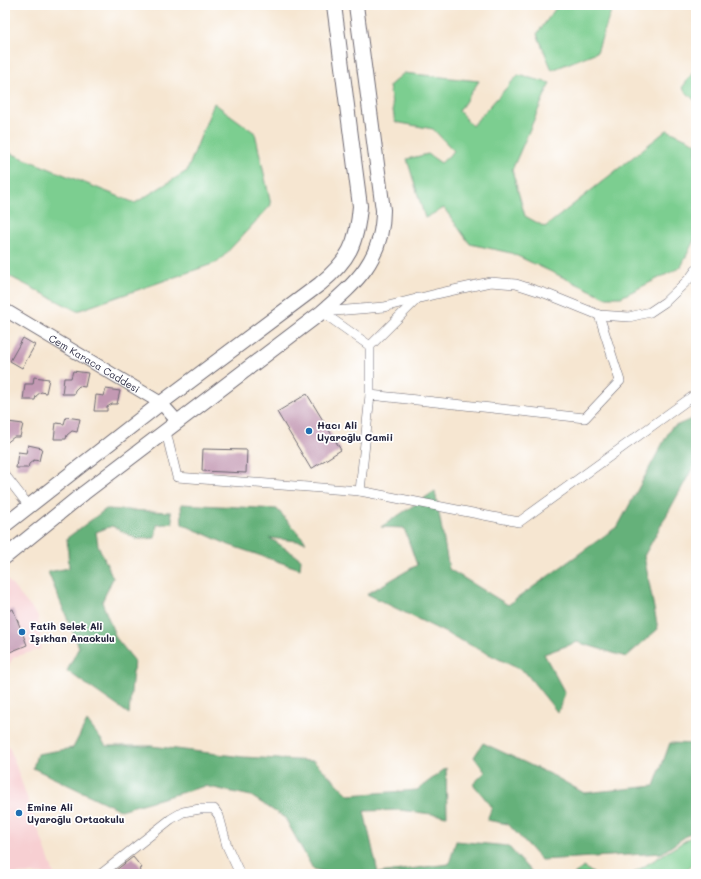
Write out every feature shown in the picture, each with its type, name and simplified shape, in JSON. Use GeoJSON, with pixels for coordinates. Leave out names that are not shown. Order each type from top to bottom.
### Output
{"type":"FeatureCollection","features":[{"type":"Feature","properties":{"kind":"main road"},"geometry":{"type":"LineString","coordinates":[[5,525],[161,403],[330,276],[346,259],[353,243],[359,219],[360,206],[334,5]]}},
{"type":"Feature","properties":{"kind":"main road"},"geometry":{"type":"LineString","coordinates":[[5,557],[84,493],[322,312],[347,290],[368,266],[375,253],[383,225],[383,210],[356,5]]}},
{"type":"Feature","properties":{"kind":"street"},"geometry":{"type":"LineString","coordinates":[[322,312],[384,307],[490,282],[516,284],[547,294],[599,315],[629,317],[650,312],[665,302],[690,278],[696,270]]}},
{"type":"Feature","properties":{"kind":"street"},"geometry":{"type":"LineString","coordinates":[[360,491],[370,395],[370,346],[418,298]]}},
{"type":"Feature","properties":{"kind":"street","name":"Cem Karaca Caddesi"},"geometry":{"type":"LineString","coordinates":[[5,310],[161,403],[178,422]]}},
{"type":"Feature","properties":{"kind":"street"},"geometry":{"type":"LineString","coordinates":[[322,312],[370,346]]}},
{"type":"Feature","properties":{"kind":"street"},"geometry":{"type":"LineString","coordinates":[[370,395],[585,418],[620,381],[599,315]]}},
{"type":"Feature","properties":{"kind":"street"},"geometry":{"type":"LineString","coordinates":[[166,432],[177,476],[360,491],[519,522],[696,394]]}},
{"type":"Feature","properties":{"kind":"street"},"geometry":{"type":"LineString","coordinates":[[5,475],[29,506]]}},
{"type":"Feature","properties":{"kind":"street"},"geometry":{"type":"LineString","coordinates":[[101,874],[171,819],[183,812],[200,809],[214,810],[219,816],[227,846],[240,874]]}},
{"type":"Feature","properties":{"kind":"shaded area","name":"Fatih Selek Ali Işıkhan Anaokulu"},"geometry":{"type":"Polygon","coordinates":[[[5,577],[38,616],[41,649],[14,657],[5,670],[5,577]]]}},
{"type":"Feature","properties":{"kind":"shaded area","name":"Emine Ali Uyaroğlu Ortaokulu"},"geometry":{"type":"Polygon","coordinates":[[[5,742],[10,749],[54,874],[5,874],[5,742]]]}},
{"type":"Feature","properties":{"kind":"green space"},"geometry":{"type":"Polygon","coordinates":[[[558,5],[613,5],[597,52],[552,70],[537,34],[558,5]]]}},
{"type":"Feature","properties":{"kind":"green space"},"geometry":{"type":"Polygon","coordinates":[[[696,68],[696,102],[682,88],[696,68]]]}},
{"type":"Feature","properties":{"kind":"green space"},"geometry":{"type":"Polygon","coordinates":[[[404,73],[479,81],[459,111],[472,126],[518,75],[550,83],[512,170],[525,216],[545,227],[667,130],[696,143],[696,236],[681,267],[621,297],[605,297],[511,253],[470,244],[444,208],[425,218],[407,159],[428,154],[441,163],[454,151],[433,129],[395,122],[389,86],[404,73]]]}},
{"type":"Feature","properties":{"kind":"green space"},"geometry":{"type":"Polygon","coordinates":[[[214,103],[255,133],[271,205],[218,262],[77,311],[5,274],[5,151],[135,203],[187,171],[214,103]]]}},
{"type":"Feature","properties":{"kind":"green space"},"geometry":{"type":"Polygon","coordinates":[[[696,417],[696,462],[644,556],[658,629],[626,657],[577,642],[544,654],[565,693],[558,713],[525,672],[367,594],[417,565],[404,528],[381,527],[435,491],[449,569],[508,605],[618,526],[671,428],[696,417]]]}},
{"type":"Feature","properties":{"kind":"green space"},"geometry":{"type":"Polygon","coordinates":[[[181,504],[277,509],[306,542],[270,538],[301,559],[300,569],[229,545],[182,524],[181,504]]]}},
{"type":"Feature","properties":{"kind":"green space"},"geometry":{"type":"Polygon","coordinates":[[[106,509],[171,512],[173,523],[157,525],[155,538],[137,539],[112,526],[96,532],[98,545],[113,578],[102,602],[116,638],[134,660],[129,714],[67,671],[79,647],[48,572],[69,568],[67,538],[106,509]]]}},
{"type":"Feature","properties":{"kind":"green space"},"geometry":{"type":"Polygon","coordinates":[[[87,721],[106,746],[151,746],[243,757],[314,761],[349,795],[417,790],[446,768],[447,816],[400,810],[364,811],[378,873],[449,864],[456,841],[508,846],[533,874],[332,874],[313,869],[285,818],[251,796],[205,786],[120,810],[33,768],[37,754],[73,748],[87,721]]]}},
{"type":"Feature","properties":{"kind":"green space"},"geometry":{"type":"Polygon","coordinates":[[[483,743],[556,777],[584,793],[654,786],[670,743],[696,744],[696,829],[662,853],[541,860],[508,824],[487,820],[492,807],[473,784],[485,772],[474,757],[483,743]]]}},
{"type":"Feature","properties":{"kind":"green space"},"geometry":{"type":"Polygon","coordinates":[[[696,834],[696,861],[682,874],[632,874],[696,834]]]}},
{"type":"Feature","properties":{"kind":"green space"},"geometry":{"type":"Polygon","coordinates":[[[584,867],[594,874],[574,874],[584,867]]]}},
{"type":"Feature","properties":{"kind":"building"},"geometry":{"type":"Polygon","coordinates":[[[23,338],[35,345],[22,368],[10,361],[23,338]]]}},
{"type":"Feature","properties":{"kind":"building"},"geometry":{"type":"Polygon","coordinates":[[[73,371],[88,373],[85,387],[79,386],[75,390],[74,394],[62,394],[64,378],[71,378],[73,371]]]}},
{"type":"Feature","properties":{"kind":"building"},"geometry":{"type":"Polygon","coordinates":[[[34,377],[49,379],[46,393],[41,392],[36,396],[35,400],[23,400],[25,384],[33,384],[34,377]]]}},
{"type":"Feature","properties":{"kind":"building"},"geometry":{"type":"Polygon","coordinates":[[[106,389],[120,391],[117,404],[112,404],[107,407],[107,411],[94,411],[96,395],[104,396],[106,389]]]}},
{"type":"Feature","properties":{"kind":"building","name":"Hacı Ali Uyaroğlu Camii"},"geometry":{"type":"Polygon","coordinates":[[[307,394],[341,450],[311,469],[277,412],[307,394]]]}},
{"type":"Feature","properties":{"kind":"building"},"geometry":{"type":"Polygon","coordinates":[[[66,417],[80,419],[77,432],[72,431],[67,435],[66,439],[54,439],[56,423],[64,424],[66,417]]]}},
{"type":"Feature","properties":{"kind":"building"},"geometry":{"type":"Polygon","coordinates":[[[8,422],[23,424],[20,437],[14,437],[5,444],[5,429],[8,422]]]}},
{"type":"Feature","properties":{"kind":"building"},"geometry":{"type":"Polygon","coordinates":[[[28,445],[42,448],[39,461],[34,460],[29,464],[28,468],[16,468],[18,452],[26,453],[28,445]]]}},
{"type":"Feature","properties":{"kind":"building"},"geometry":{"type":"Polygon","coordinates":[[[203,449],[247,450],[246,473],[202,471],[203,449]]]}},
{"type":"Feature","properties":{"kind":"building"},"geometry":{"type":"Polygon","coordinates":[[[13,609],[27,645],[5,654],[5,612],[13,609]]]}},
{"type":"Feature","properties":{"kind":"building"},"geometry":{"type":"Polygon","coordinates":[[[133,857],[142,868],[140,869],[141,871],[137,874],[111,874],[133,857]]]}},
{"type":"Feature","properties":{"kind":"place","name":"Hacı Ali Uyaroğlu Camii"},"geometry":{"type":"Point","coordinates":[309,431]}},
{"type":"Feature","properties":{"kind":"place","name":"Fatih Selek Ali Işıkhan Anaokulu"},"geometry":{"type":"Point","coordinates":[22,632]}},
{"type":"Feature","properties":{"kind":"place","name":"Emine Ali Uyaroğlu Ortaokulu"},"geometry":{"type":"Point","coordinates":[19,813]}}]}
